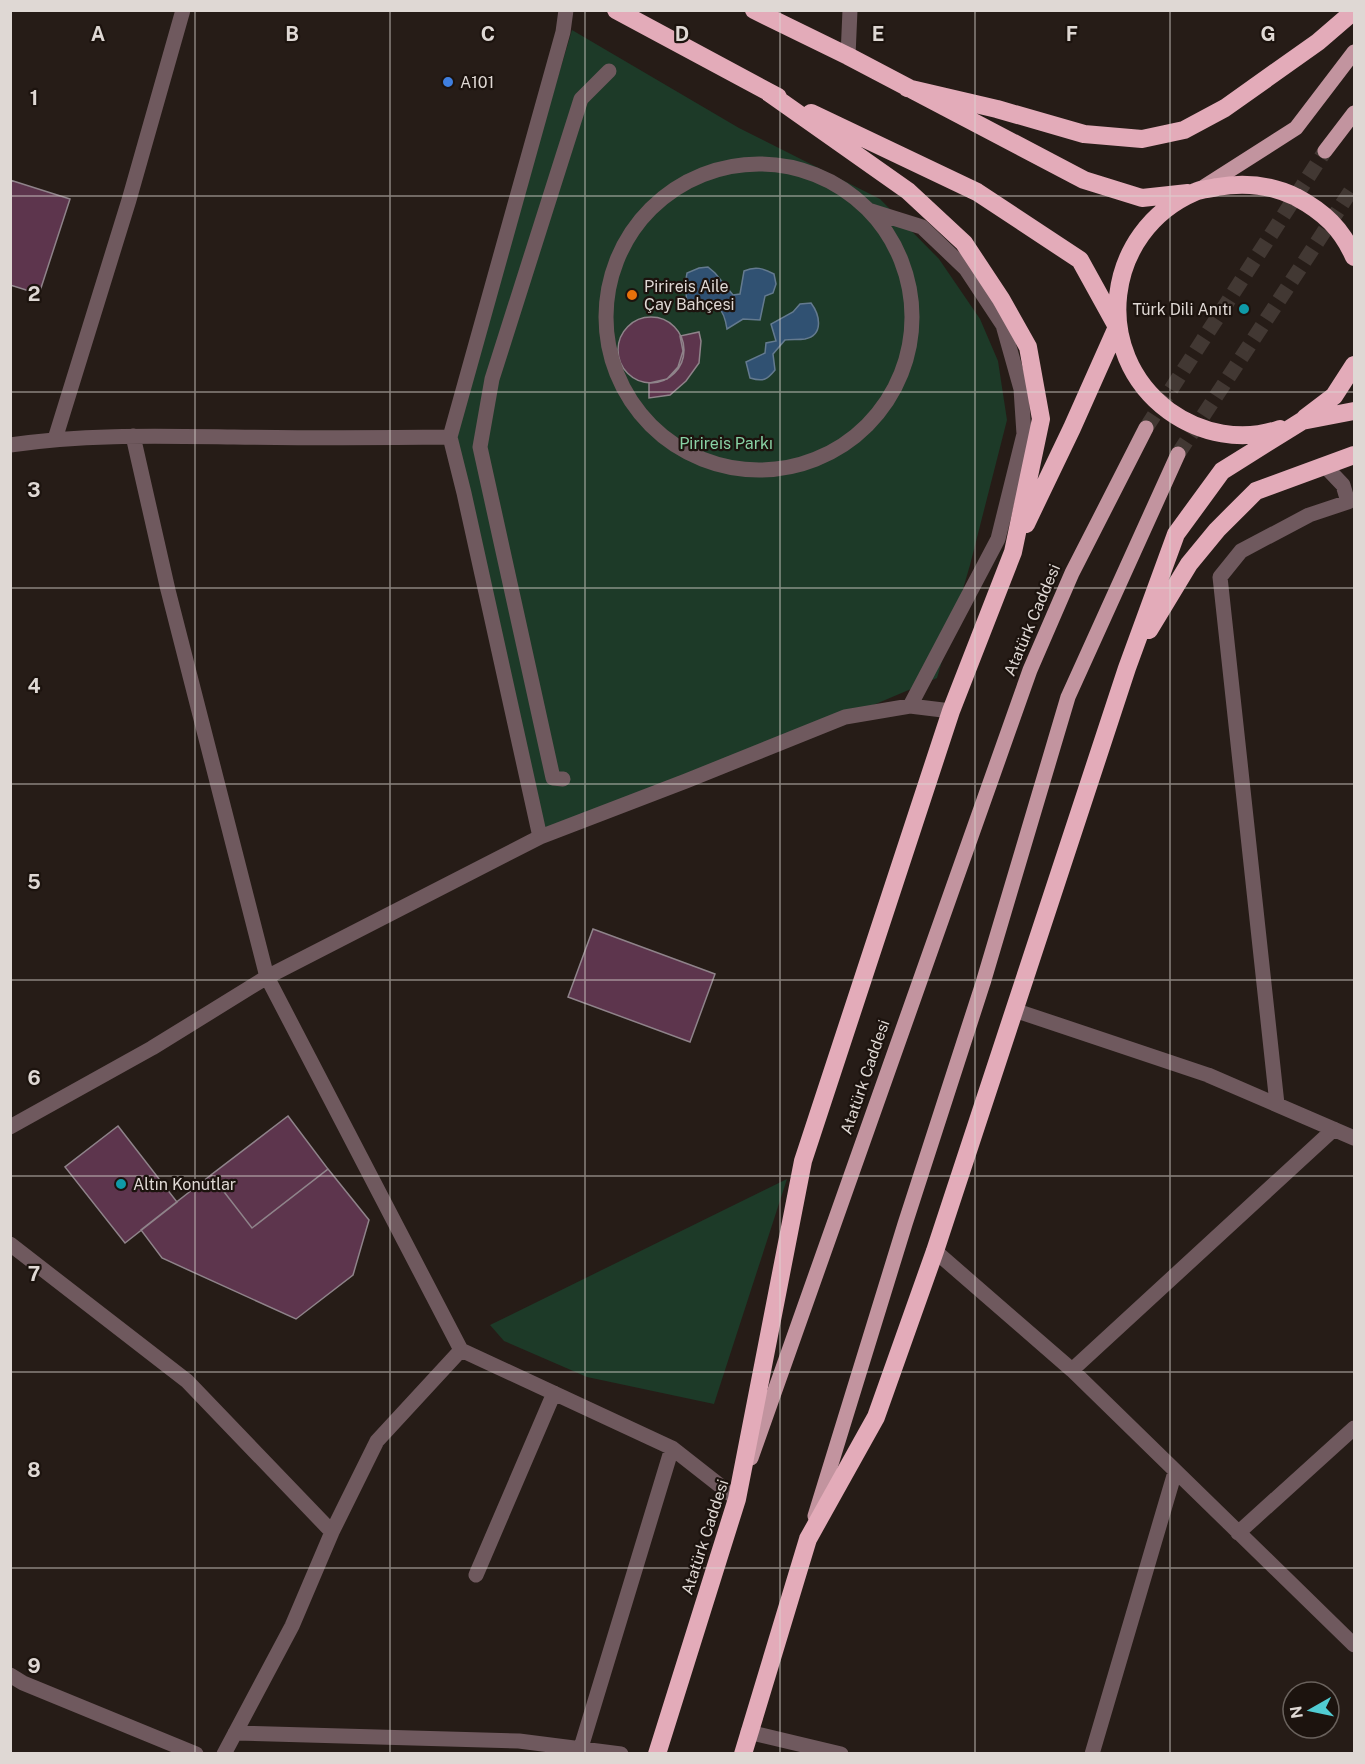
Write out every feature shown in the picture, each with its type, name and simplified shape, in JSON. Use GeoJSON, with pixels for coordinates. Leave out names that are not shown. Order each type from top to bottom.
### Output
{"type":"FeatureCollection","features":[{"type":"Feature","properties":{"kind":"highway"},"geometry":{"type":"LineString","coordinates":[[616,10],[770,93],[977,192],[1080,260],[1117,327],[1129,366],[1152,399],[1185,422],[1223,435],[1263,435],[1302,421],[1354,411]]}},
{"type":"Feature","properties":{"kind":"highway"},"geometry":{"type":"LineString","coordinates":[[754,10],[848,56],[1084,180],[1142,198],[1196,192],[1237,183],[1280,189],[1318,209],[1347,240],[1354,257]]}},
{"type":"Feature","properties":{"kind":"highway"},"geometry":{"type":"LineString","coordinates":[[907,88],[997,109],[1084,134],[1142,139],[1184,130],[1225,108],[1318,42],[1354,11]]}},
{"type":"Feature","properties":{"kind":"highway"},"geometry":{"type":"LineString","coordinates":[[770,93],[908,191],[964,243],[1001,299],[1028,347],[1041,419],[1013,552]]}},
{"type":"Feature","properties":{"kind":"highway"},"geometry":{"type":"LineString","coordinates":[[737,1499],[803,1161],[951,711],[1013,552],[1117,327],[1118,285],[1133,246],[1160,213],[1196,192]]}},
{"type":"Feature","properties":{"kind":"highway"},"geometry":{"type":"LineString","coordinates":[[743,1754],[808,1539],[876,1417],[935,1251],[1127,668],[1176,534],[1222,471],[1302,421],[1334,396],[1354,365]]}},
{"type":"Feature","properties":{"kind":"highway"},"geometry":{"type":"LineString","coordinates":[[1127,668],[1189,564],[1217,530],[1256,491],[1354,455]]}},
{"type":"Feature","properties":{"kind":"highway","name":"Atatürk Caddesi"},"geometry":{"type":"LineString","coordinates":[[657,1754],[737,1499]]}},
{"type":"Feature","properties":{"kind":"main road"},"geometry":{"type":"LineString","coordinates":[[1196,192],[1296,128],[1354,52]]}},
{"type":"Feature","properties":{"kind":"main road"},"geometry":{"type":"LineString","coordinates":[[1325,151],[1354,113]]}},
{"type":"Feature","properties":{"kind":"main road","name":"Atatürk Caddesi"},"geometry":{"type":"LineString","coordinates":[[737,1499],[1030,670],[1072,573],[1146,428]]}},
{"type":"Feature","properties":{"kind":"main road"},"geometry":{"type":"LineString","coordinates":[[808,1539],[905,1224],[983,983],[1068,698],[1178,454]]}},
{"type":"Feature","properties":{"kind":"street"},"geometry":{"type":"LineString","coordinates":[[55,439],[129,200],[183,10]]}},
{"type":"Feature","properties":{"kind":"street"},"geometry":{"type":"LineString","coordinates":[[540,837],[450,437],[563,32],[566,10]]}},
{"type":"Feature","properties":{"kind":"street"},"geometry":{"type":"LineString","coordinates":[[848,56],[850,10]]}},
{"type":"Feature","properties":{"kind":"street"},"geometry":{"type":"LineString","coordinates":[[563,779],[553,777],[480,447],[492,379],[581,99],[609,71]]}},
{"type":"Feature","properties":{"kind":"street"},"geometry":{"type":"LineString","coordinates":[[871,211],[900,254],[913,303],[909,355],[888,402],[853,440],[808,464],[757,472],[706,462],[663,437],[630,400],[610,353],[606,303],[619,254],[646,212],[686,181],[733,165],[783,164],[831,180],[871,211],[922,227],[966,269],[1003,325],[1021,389],[1024,434],[998,539],[910,706]]}},
{"type":"Feature","properties":{"kind":"street"},"geometry":{"type":"LineString","coordinates":[[133,435],[168,590],[267,977],[461,1350],[672,1448],[737,1499]]}},
{"type":"Feature","properties":{"kind":"street"},"geometry":{"type":"LineString","coordinates":[[10,445],[55,439],[133,435],[361,439],[450,437]]}},
{"type":"Feature","properties":{"kind":"street"},"geometry":{"type":"LineString","coordinates":[[1277,1104],[1220,577],[1241,550],[1309,515],[1348,502],[1343,484],[1324,465]]}},
{"type":"Feature","properties":{"kind":"street"},"geometry":{"type":"LineString","coordinates":[[10,1127],[152,1048],[267,977],[540,837],[686,782],[845,717],[910,706],[951,711]]}},
{"type":"Feature","properties":{"kind":"street"},"geometry":{"type":"LineString","coordinates":[[1014,1010],[1208,1075],[1354,1138]]}},
{"type":"Feature","properties":{"kind":"street"},"geometry":{"type":"LineString","coordinates":[[1072,1370],[1334,1129]]}},
{"type":"Feature","properties":{"kind":"street"},"geometry":{"type":"LineString","coordinates":[[10,1244],[187,1381],[332,1532]]}},
{"type":"Feature","properties":{"kind":"street"},"geometry":{"type":"LineString","coordinates":[[935,1251],[1072,1370],[1354,1645]]}},
{"type":"Feature","properties":{"kind":"street"},"geometry":{"type":"LineString","coordinates":[[224,1754],[292,1626],[332,1532],[377,1441],[461,1350]]}},
{"type":"Feature","properties":{"kind":"street"},"geometry":{"type":"LineString","coordinates":[[476,1575],[554,1393]]}},
{"type":"Feature","properties":{"kind":"street"},"geometry":{"type":"LineString","coordinates":[[1238,1533],[1354,1428]]}},
{"type":"Feature","properties":{"kind":"street"},"geometry":{"type":"LineString","coordinates":[[580,1751],[672,1448]]}},
{"type":"Feature","properties":{"kind":"street"},"geometry":{"type":"LineString","coordinates":[[1092,1754],[1175,1472]]}},
{"type":"Feature","properties":{"kind":"street"},"geometry":{"type":"LineString","coordinates":[[10,1675],[22,1683],[195,1754]]}},
{"type":"Feature","properties":{"kind":"street"},"geometry":{"type":"LineString","coordinates":[[748,1732],[841,1754]]}},
{"type":"Feature","properties":{"kind":"street"},"geometry":{"type":"LineString","coordinates":[[235,1733],[519,1741],[580,1751],[621,1754]]}},
{"type":"Feature","properties":{"kind":"green space","name":"Pirireis Parkı"},"geometry":{"type":"Polygon","coordinates":[[[572,30],[739,128],[880,199],[939,259],[980,319],[998,361],[1007,420],[970,565],[937,678],[845,717],[540,837],[450,437],[572,30]]]}},
{"type":"Feature","properties":{"kind":"green space"},"geometry":{"type":"Polygon","coordinates":[[[787,1179],[714,1404],[587,1377],[504,1341],[490,1325],[787,1179]]]}},
{"type":"Feature","properties":{"kind":"water"},"geometry":{"type":"Polygon","coordinates":[[[708,267],[733,295],[740,294],[744,271],[759,268],[774,274],[776,284],[773,293],[765,296],[760,320],[743,319],[727,329],[722,312],[714,305],[687,302],[685,285],[687,273],[708,267]]]}},
{"type":"Feature","properties":{"kind":"water"},"geometry":{"type":"Polygon","coordinates":[[[811,303],[818,319],[818,329],[815,333],[805,339],[785,340],[773,354],[775,370],[762,380],[750,378],[746,362],[765,353],[766,343],[776,341],[771,324],[793,312],[800,304],[811,303]]]}},
{"type":"Feature","properties":{"kind":"building"},"geometry":{"type":"Polygon","coordinates":[[[10,180],[70,199],[39,294],[10,285],[10,180]]]}},
{"type":"Feature","properties":{"kind":"building"},"geometry":{"type":"Polygon","coordinates":[[[651,317],[663,320],[674,327],[681,338],[684,350],[681,362],[674,373],[663,380],[651,383],[639,380],[628,373],[621,362],[618,350],[621,338],[628,327],[639,320],[651,317]]]}},
{"type":"Feature","properties":{"kind":"building"},"geometry":{"type":"Polygon","coordinates":[[[699,332],[701,341],[699,363],[686,381],[670,395],[649,398],[649,383],[667,379],[678,367],[683,351],[680,336],[699,332]]]}},
{"type":"Feature","properties":{"kind":"building"},"geometry":{"type":"Polygon","coordinates":[[[593,929],[715,974],[690,1042],[568,997],[593,929]]]}},
{"type":"Feature","properties":{"kind":"building"},"geometry":{"type":"Polygon","coordinates":[[[288,1116],[328,1169],[252,1228],[211,1175],[288,1116]]]}},
{"type":"Feature","properties":{"kind":"building","name":"Altın Konutlar"},"geometry":{"type":"Polygon","coordinates":[[[118,1126],[177,1202],[125,1243],[65,1167],[118,1126]]]}},
{"type":"Feature","properties":{"kind":"building"},"geometry":{"type":"Polygon","coordinates":[[[328,1169],[369,1220],[353,1275],[296,1319],[162,1258],[141,1230],[211,1175],[252,1228],[328,1169]]]}},
{"type":"Feature","properties":{"kind":"tunnel"},"geometry":{"type":"LineString","coordinates":[[1146,428],[1325,151]]}},
{"type":"Feature","properties":{"kind":"tunnel"},"geometry":{"type":"LineString","coordinates":[[1178,454],[1354,186]]}},
{"type":"Feature","properties":{"kind":"place","name":"A101"},"geometry":{"type":"Point","coordinates":[448,82]}},
{"type":"Feature","properties":{"kind":"place","name":"Pirireis Aile Çay Bahçesi"},"geometry":{"type":"Point","coordinates":[632,295]}},
{"type":"Feature","properties":{"kind":"place","name":"Türk Dili Anıtı"},"geometry":{"type":"Point","coordinates":[1244,309]}},
{"type":"Feature","properties":{"kind":"place","name":"Altın Konutlar"},"geometry":{"type":"Point","coordinates":[121,1184]}}]}
